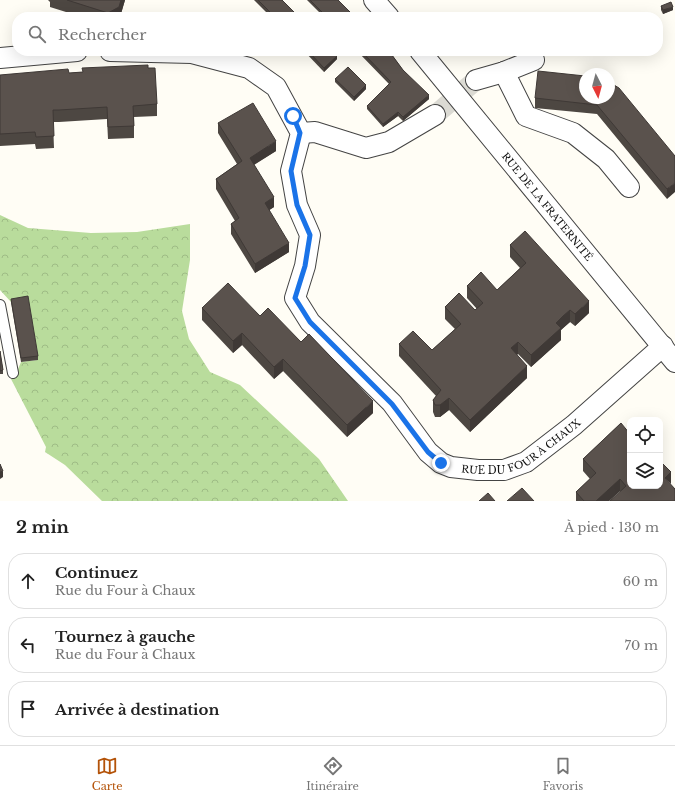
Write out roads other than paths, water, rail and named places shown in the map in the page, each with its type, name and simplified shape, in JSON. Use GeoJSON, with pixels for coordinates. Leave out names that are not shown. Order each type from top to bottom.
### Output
{"type":"FeatureCollection","features":[{"type":"Feature","properties":{"kind":"street"},"geometry":{"type":"LineString","coordinates":[[374,0],[385,12]]}},
{"type":"Feature","properties":{"kind":"street"},"geometry":{"type":"LineString","coordinates":[[0,58],[22,56]]}},
{"type":"Feature","properties":{"kind":"street"},"geometry":{"type":"LineString","coordinates":[[200,56],[249,68],[276,87],[300,133],[315,132],[366,148],[389,142],[435,114]]}},
{"type":"Feature","properties":{"kind":"street","name":"RUE DE LA FRATERNITÉ"},"geometry":{"type":"LineString","coordinates":[[424,56],[675,362]]}},
{"type":"Feature","properties":{"kind":"street"},"geometry":{"type":"LineString","coordinates":[[476,80],[504,72],[534,60]]}},
{"type":"Feature","properties":{"kind":"street"},"geometry":{"type":"LineString","coordinates":[[504,72],[526,116],[572,133],[606,159],[629,188]]}},
{"type":"Feature","properties":{"kind":"street","name":"RUE DU FOUR À CHAUX"},"geometry":{"type":"LineString","coordinates":[[300,133],[291,171],[297,205],[310,235],[305,266],[295,298],[310,322],[392,404],[428,452],[441,463],[451,467],[504,470],[526,462],[574,425],[663,346]]}},
{"type":"Feature","properties":{"kind":"lane"},"geometry":{"type":"LineString","coordinates":[[0,305],[13,373]]}},
{"type":"Feature","properties":{"kind":"tunnel"},"geometry":{"type":"LineString","coordinates":[[435,115],[476,80]]}}]}
